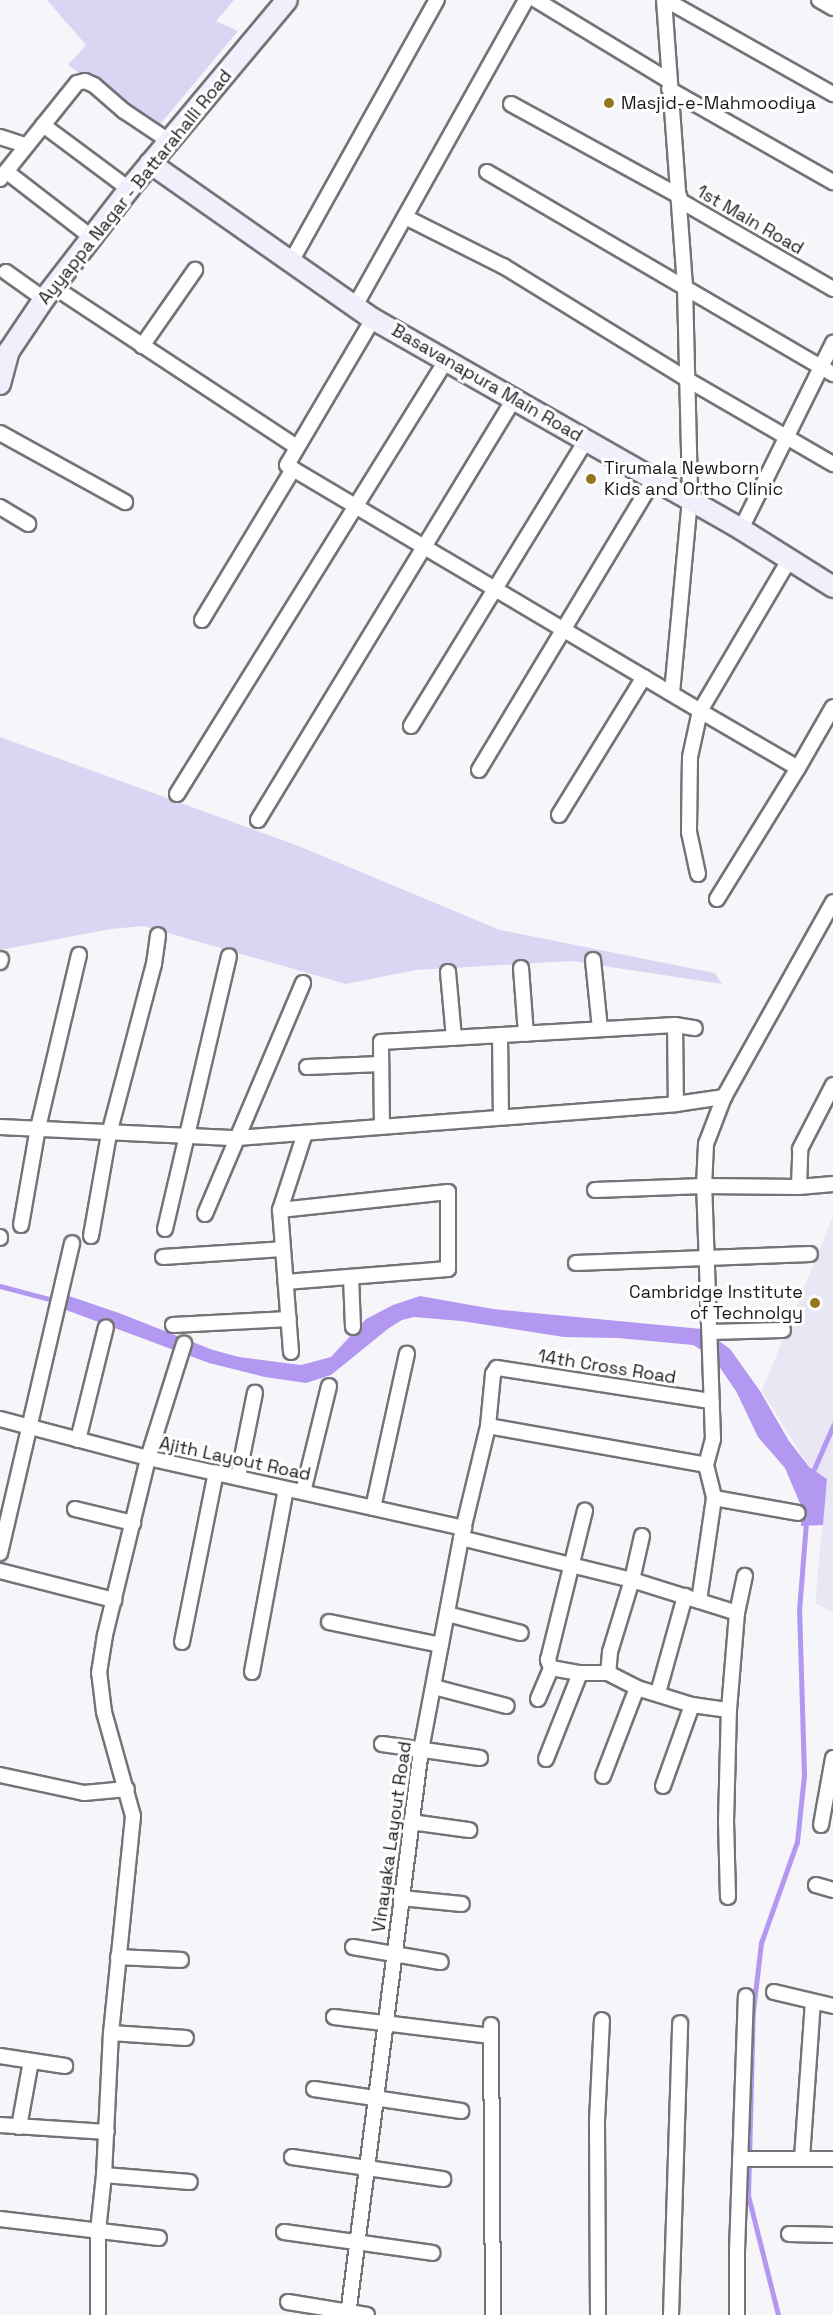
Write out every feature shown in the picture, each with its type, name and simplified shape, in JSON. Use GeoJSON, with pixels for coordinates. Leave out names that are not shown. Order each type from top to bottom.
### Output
{"type":"FeatureCollection","features":[{"type":"Feature","properties":{"kind":"street","name":"Ayyappa Nagar - Battarahalli Road"},"geometry":{"type":"LineString","coordinates":[[0,384],[4,347],[129,189],[287,0]]}},
{"type":"Feature","properties":{"kind":"street"},"geometry":{"type":"LineString","coordinates":[[292,260],[437,0]]}},
{"type":"Feature","properties":{"kind":"street"},"geometry":{"type":"LineString","coordinates":[[355,306],[526,0]]}},
{"type":"Feature","properties":{"kind":"street"},"geometry":{"type":"LineString","coordinates":[[536,0],[669,84],[833,182]]}},
{"type":"Feature","properties":{"kind":"street"},"geometry":{"type":"LineString","coordinates":[[665,0],[669,84],[685,287],[690,499],[672,693]]}},
{"type":"Feature","properties":{"kind":"street"},"geometry":{"type":"LineString","coordinates":[[665,0],[833,94]]}},
{"type":"Feature","properties":{"kind":"street"},"geometry":{"type":"LineString","coordinates":[[819,0],[833,8]]}},
{"type":"Feature","properties":{"kind":"street"},"geometry":{"type":"LineString","coordinates":[[91,237],[4,175],[71,89],[77,82],[85,81],[169,141]]}},
{"type":"Feature","properties":{"kind":"street","name":"1st Main Road"},"geometry":{"type":"LineString","coordinates":[[511,104],[679,198],[833,289]]}},
{"type":"Feature","properties":{"kind":"street"},"geometry":{"type":"LineString","coordinates":[[43,125],[129,189]]}},
{"type":"Feature","properties":{"kind":"street"},"geometry":{"type":"LineString","coordinates":[[0,137],[27,146]]}},
{"type":"Feature","properties":{"kind":"street","name":"Basavanapura Main Road"},"geometry":{"type":"LineString","coordinates":[[150,164],[292,260],[373,319],[690,499],[833,587]]}},
{"type":"Feature","properties":{"kind":"street"},"geometry":{"type":"LineString","coordinates":[[487,172],[827,371]]}},
{"type":"Feature","properties":{"kind":"street"},"geometry":{"type":"LineString","coordinates":[[405,217],[503,266],[688,380],[833,464]]}},
{"type":"Feature","properties":{"kind":"street"},"geometry":{"type":"LineString","coordinates":[[142,346],[195,270]]}},
{"type":"Feature","properties":{"kind":"street"},"geometry":{"type":"LineString","coordinates":[[6,272],[49,293],[142,346],[297,447]]}},
{"type":"Feature","properties":{"kind":"street"},"geometry":{"type":"LineString","coordinates":[[373,319],[287,465],[423,549],[798,768]]}},
{"type":"Feature","properties":{"kind":"street"},"geometry":{"type":"LineString","coordinates":[[741,529],[786,436],[827,371],[833,343]]}},
{"type":"Feature","properties":{"kind":"street"},"geometry":{"type":"LineString","coordinates":[[177,794],[447,359]]}},
{"type":"Feature","properties":{"kind":"street"},"geometry":{"type":"LineString","coordinates":[[258,820],[515,399]]}},
{"type":"Feature","properties":{"kind":"street"},"geometry":{"type":"LineString","coordinates":[[0,433],[125,502]]}},
{"type":"Feature","properties":{"kind":"street"},"geometry":{"type":"LineString","coordinates":[[411,726],[586,440]]}},
{"type":"Feature","properties":{"kind":"street"},"geometry":{"type":"LineString","coordinates":[[202,620],[292,469]]}},
{"type":"Feature","properties":{"kind":"street"},"geometry":{"type":"LineString","coordinates":[[478,770],[654,479]]}},
{"type":"Feature","properties":{"kind":"street"},"geometry":{"type":"LineString","coordinates":[[0,507],[28,524]]}},
{"type":"Feature","properties":{"kind":"street"},"geometry":{"type":"LineString","coordinates":[[698,874],[689,832],[690,757],[700,711],[789,560]]}},
{"type":"Feature","properties":{"kind":"street"},"geometry":{"type":"LineString","coordinates":[[559,815],[644,677]]}},
{"type":"Feature","properties":{"kind":"street"},"geometry":{"type":"LineString","coordinates":[[717,899],[833,708]]}},
{"type":"Feature","properties":{"kind":"street"},"geometry":{"type":"LineString","coordinates":[[699,1601],[714,1498],[706,1465],[713,1439],[704,1186],[706,1144],[724,1097],[833,902]]}},
{"type":"Feature","properties":{"kind":"street"},"geometry":{"type":"LineString","coordinates":[[91,1236],[109,1134],[154,964],[158,935]]}},
{"type":"Feature","properties":{"kind":"street"},"geometry":{"type":"LineString","coordinates":[[21,1225],[38,1128],[79,955]]}},
{"type":"Feature","properties":{"kind":"street"},"geometry":{"type":"LineString","coordinates":[[165,1229],[229,956]]}},
{"type":"Feature","properties":{"kind":"street"},"geometry":{"type":"LineString","coordinates":[[593,960],[600,1029]]}},
{"type":"Feature","properties":{"kind":"street"},"geometry":{"type":"LineString","coordinates":[[521,968],[526,1034]]}},
{"type":"Feature","properties":{"kind":"street"},"geometry":{"type":"LineString","coordinates":[[448,972],[454,1038]]}},
{"type":"Feature","properties":{"kind":"street"},"geometry":{"type":"LineString","coordinates":[[205,1214],[303,983]]}},
{"type":"Feature","properties":{"kind":"street"},"geometry":{"type":"LineString","coordinates":[[675,1025],[676,1104]]}},
{"type":"Feature","properties":{"kind":"street"},"geometry":{"type":"LineString","coordinates":[[382,1126],[381,1042],[675,1025],[695,1028]]}},
{"type":"Feature","properties":{"kind":"street"},"geometry":{"type":"LineString","coordinates":[[500,1035],[501,1117]]}},
{"type":"Feature","properties":{"kind":"street"},"geometry":{"type":"LineString","coordinates":[[307,1067],[381,1064]]}},
{"type":"Feature","properties":{"kind":"street"},"geometry":{"type":"LineString","coordinates":[[799,1187],[801,1149],[833,1085]]}},
{"type":"Feature","properties":{"kind":"street"},"geometry":{"type":"LineString","coordinates":[[0,1127],[109,1134],[237,1138],[676,1104],[724,1097]]}},
{"type":"Feature","properties":{"kind":"street"},"geometry":{"type":"LineString","coordinates":[[291,1352],[280,1210],[305,1133]]}},
{"type":"Feature","properties":{"kind":"street"},"geometry":{"type":"LineString","coordinates":[[595,1190],[704,1186],[799,1187],[833,1184]]}},
{"type":"Feature","properties":{"kind":"street"},"geometry":{"type":"LineString","coordinates":[[280,1210],[448,1192],[448,1269],[286,1282]]}},
{"type":"Feature","properties":{"kind":"street"},"geometry":{"type":"LineString","coordinates":[[0,1553],[72,1243]]}},
{"type":"Feature","properties":{"kind":"street"},"geometry":{"type":"LineString","coordinates":[[163,1257],[282,1249]]}},
{"type":"Feature","properties":{"kind":"street"},"geometry":{"type":"LineString","coordinates":[[576,1263],[810,1254]]}},
{"type":"Feature","properties":{"kind":"street"},"geometry":{"type":"LineString","coordinates":[[351,1277],[353,1327]]}},
{"type":"Feature","properties":{"kind":"street"},"geometry":{"type":"LineString","coordinates":[[173,1325],[289,1319]]}},
{"type":"Feature","properties":{"kind":"street"},"geometry":{"type":"LineString","coordinates":[[78,1440],[106,1327]]}},
{"type":"Feature","properties":{"kind":"street"},"geometry":{"type":"LineString","coordinates":[[710,1332],[783,1329]]}},
{"type":"Feature","properties":{"kind":"street"},"geometry":{"type":"LineString","coordinates":[[98,2315],[98,2231],[107,2132],[111,2033],[133,1816],[104,1712],[99,1674],[114,1599],[148,1458],[184,1344]]}},
{"type":"Feature","properties":{"kind":"street"},"geometry":{"type":"LineString","coordinates":[[373,1508],[407,1354]]}},
{"type":"Feature","properties":{"kind":"street","name":"14th Cross Road"},"geometry":{"type":"LineString","coordinates":[[498,1368],[711,1401]]}},
{"type":"Feature","properties":{"kind":"street","name":"Vinayaka Layout Road"},"geometry":{"type":"LineString","coordinates":[[348,2314],[421,1750],[463,1533],[488,1426],[493,1374],[498,1368]]}},
{"type":"Feature","properties":{"kind":"street"},"geometry":{"type":"LineString","coordinates":[[303,1492],[329,1386]]}},
{"type":"Feature","properties":{"kind":"street"},"geometry":{"type":"LineString","coordinates":[[238,1477],[255,1393]]}},
{"type":"Feature","properties":{"kind":"street","name":"Ajith Layout Road"},"geometry":{"type":"LineString","coordinates":[[0,1419],[148,1458],[373,1508],[632,1580],[737,1613]]}},
{"type":"Feature","properties":{"kind":"street"},"geometry":{"type":"LineString","coordinates":[[488,1426],[706,1465]]}},
{"type":"Feature","properties":{"kind":"street"},"geometry":{"type":"LineString","coordinates":[[182,1642],[216,1472]]}},
{"type":"Feature","properties":{"kind":"street"},"geometry":{"type":"LineString","coordinates":[[252,1671],[286,1489]]}},
{"type":"Feature","properties":{"kind":"street"},"geometry":{"type":"LineString","coordinates":[[714,1498],[798,1513]]}},
{"type":"Feature","properties":{"kind":"street"},"geometry":{"type":"LineString","coordinates":[[75,1509],[133,1523]]}},
{"type":"Feature","properties":{"kind":"street"},"geometry":{"type":"LineString","coordinates":[[538,1699],[551,1668],[548,1660],[585,1510]]}},
{"type":"Feature","properties":{"kind":"street"},"geometry":{"type":"LineString","coordinates":[[608,1673],[610,1652],[632,1580],[642,1536]]}},
{"type":"Feature","properties":{"kind":"street"},"geometry":{"type":"LineString","coordinates":[[0,1571],[114,1599]]}},
{"type":"Feature","properties":{"kind":"street"},"geometry":{"type":"LineString","coordinates":[[728,1897],[726,1822],[729,1710],[737,1613],[745,1576]]}},
{"type":"Feature","properties":{"kind":"street"},"geometry":{"type":"LineString","coordinates":[[658,1694],[685,1596]]}},
{"type":"Feature","properties":{"kind":"street"},"geometry":{"type":"LineString","coordinates":[[447,1614],[521,1633]]}},
{"type":"Feature","properties":{"kind":"street"},"geometry":{"type":"LineString","coordinates":[[329,1622],[441,1645]]}},
{"type":"Feature","properties":{"kind":"street"},"geometry":{"type":"LineString","coordinates":[[551,1668],[580,1673],[608,1673],[637,1688],[692,1705],[729,1710]]}},
{"type":"Feature","properties":{"kind":"street"},"geometry":{"type":"LineString","coordinates":[[546,1759],[580,1673]]}},
{"type":"Feature","properties":{"kind":"street"},"geometry":{"type":"LineString","coordinates":[[434,1687],[507,1706]]}},
{"type":"Feature","properties":{"kind":"street"},"geometry":{"type":"LineString","coordinates":[[603,1776],[637,1688]]}},
{"type":"Feature","properties":{"kind":"street"},"geometry":{"type":"LineString","coordinates":[[663,1786],[692,1705]]}},
{"type":"Feature","properties":{"kind":"street"},"geometry":{"type":"LineString","coordinates":[[382,1744],[480,1758]]}},
{"type":"Feature","properties":{"kind":"street"},"geometry":{"type":"LineString","coordinates":[[821,1825],[833,1758]]}},
{"type":"Feature","properties":{"kind":"street"},"geometry":{"type":"LineString","coordinates":[[0,1775],[84,1793],[127,1790]]}},
{"type":"Feature","properties":{"kind":"street"},"geometry":{"type":"LineString","coordinates":[[411,1822],[469,1830]]}},
{"type":"Feature","properties":{"kind":"street"},"geometry":{"type":"LineString","coordinates":[[816,1885],[833,1890]]}},
{"type":"Feature","properties":{"kind":"street"},"geometry":{"type":"LineString","coordinates":[[401,1898],[462,1904]]}},
{"type":"Feature","properties":{"kind":"street"},"geometry":{"type":"LineString","coordinates":[[353,1947],[441,1962]]}},
{"type":"Feature","properties":{"kind":"street"},"geometry":{"type":"LineString","coordinates":[[118,1957],[181,1960]]}},
{"type":"Feature","properties":{"kind":"street"},"geometry":{"type":"LineString","coordinates":[[774,1992],[833,2006]]}},
{"type":"Feature","properties":{"kind":"street"},"geometry":{"type":"LineString","coordinates":[[737,2315],[746,1996]]}},
{"type":"Feature","properties":{"kind":"street"},"geometry":{"type":"LineString","coordinates":[[802,2158],[813,2001]]}},
{"type":"Feature","properties":{"kind":"street"},"geometry":{"type":"LineString","coordinates":[[334,2017],[386,2024],[491,2030],[493,2315]]}},
{"type":"Feature","properties":{"kind":"street"},"geometry":{"type":"LineString","coordinates":[[598,2315],[597,2121],[602,2020]]}},
{"type":"Feature","properties":{"kind":"street"},"geometry":{"type":"LineString","coordinates":[[672,2315],[680,2024]]}},
{"type":"Feature","properties":{"kind":"street"},"geometry":{"type":"LineString","coordinates":[[111,2033],[186,2038]]}},
{"type":"Feature","properties":{"kind":"street"},"geometry":{"type":"LineString","coordinates":[[0,2056],[65,2066]]}},
{"type":"Feature","properties":{"kind":"street"},"geometry":{"type":"LineString","coordinates":[[19,2127],[31,2061]]}},
{"type":"Feature","properties":{"kind":"street"},"geometry":{"type":"LineString","coordinates":[[314,2089],[461,2111]]}},
{"type":"Feature","properties":{"kind":"street"},"geometry":{"type":"LineString","coordinates":[[0,2125],[107,2132]]}},
{"type":"Feature","properties":{"kind":"street"},"geometry":{"type":"LineString","coordinates":[[292,2157],[443,2179]]}},
{"type":"Feature","properties":{"kind":"street"},"geometry":{"type":"LineString","coordinates":[[741,2159],[833,2159]]}},
{"type":"Feature","properties":{"kind":"street"},"geometry":{"type":"LineString","coordinates":[[104,2175],[190,2182]]}},
{"type":"Feature","properties":{"kind":"street"},"geometry":{"type":"LineString","coordinates":[[0,2219],[159,2238]]}},
{"type":"Feature","properties":{"kind":"street"},"geometry":{"type":"LineString","coordinates":[[284,2232],[433,2253]]}},
{"type":"Feature","properties":{"kind":"street"},"geometry":{"type":"LineString","coordinates":[[789,2234],[833,2235]]}},
{"type":"Feature","properties":{"kind":"street"},"geometry":{"type":"LineString","coordinates":[[288,2302],[348,2314],[368,2315]]}},
{"type":"Feature","properties":{"kind":"shaded area"},"geometry":{"type":"Polygon","coordinates":[[[47,0],[234,0],[216,21],[238,31],[157,128],[68,65],[86,45],[47,0]]]}},
{"type":"Feature","properties":{"kind":"shaded area"},"geometry":{"type":"Polygon","coordinates":[[[0,737],[301,847],[500,930],[715,973],[722,984],[571,961],[416,970],[346,984],[144,926],[111,929],[0,950],[0,737]]]}},
{"type":"Feature","properties":{"kind":"shaded area","name":"Cambridge Institute of Technolgy"},"geometry":{"type":"Polygon","coordinates":[[[833,1216],[833,1612],[815,1603],[827,1479],[809,1467],[762,1391],[833,1216]]]}},
{"type":"Feature","properties":{"kind":"shaded area"},"geometry":{"type":"Polygon","coordinates":[[[63,1294],[213,1350],[239,1357],[301,1365],[331,1357],[366,1319],[393,1305],[420,1296],[493,1309],[702,1329],[703,1351],[693,1345],[618,1338],[564,1337],[461,1321],[414,1317],[402,1320],[389,1328],[331,1375],[306,1383],[265,1377],[209,1363],[58,1307],[63,1294]]]}},
{"type":"Feature","properties":{"kind":"shaded area"},"geometry":{"type":"Polygon","coordinates":[[[715,1338],[730,1349],[760,1391],[789,1441],[809,1467],[827,1479],[823,1525],[801,1526],[802,1508],[785,1468],[758,1437],[736,1391],[716,1362],[715,1338]]]}},
{"type":"Feature","properties":{"kind":"waterway"},"geometry":{"type":"LineString","coordinates":[[0,1286],[57,1301]]}},
{"type":"Feature","properties":{"kind":"waterway"},"geometry":{"type":"LineString","coordinates":[[811,1476],[833,1426]]}},
{"type":"Feature","properties":{"kind":"waterway"},"geometry":{"type":"LineString","coordinates":[[778,2315],[748,2196],[753,2011],[761,1943],[797,1842],[804,1775],[799,1611],[806,1522]]}},
{"type":"Feature","properties":{"kind":"place","name":"Masjid-e-Mahmoodiya"},"geometry":{"type":"Point","coordinates":[609,103]}},
{"type":"Feature","properties":{"kind":"place","name":"Tirumala Newborn Kids and Ortho Clinic"},"geometry":{"type":"Point","coordinates":[591,479]}},
{"type":"Feature","properties":{"kind":"place","name":"Cambridge Institute of Technolgy"},"geometry":{"type":"Point","coordinates":[815,1303]}}]}
